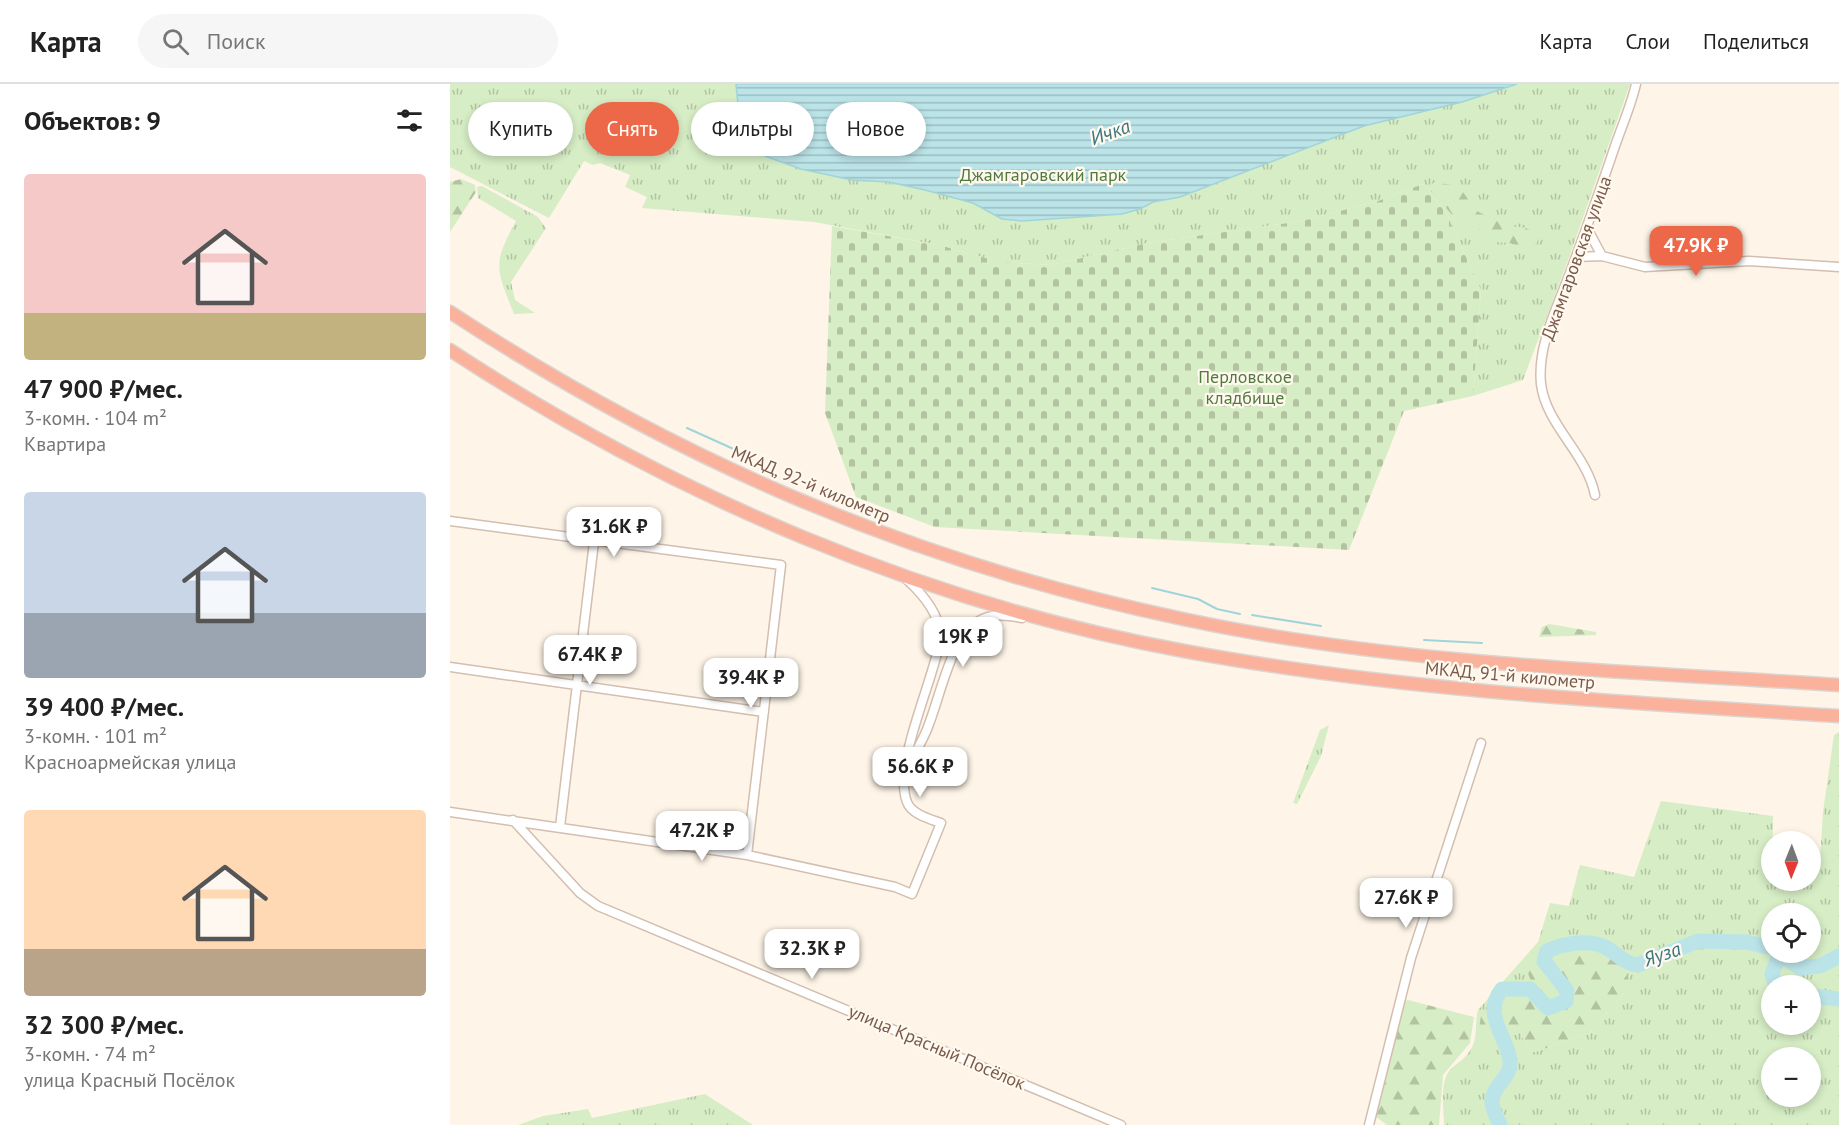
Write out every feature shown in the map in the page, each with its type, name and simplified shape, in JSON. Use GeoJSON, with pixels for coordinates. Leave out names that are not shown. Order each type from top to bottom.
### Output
{"type":"FeatureCollection","features":[{"type":"Feature","properties":{"kind":"highway","name":"МКАД, 92-й километр"},"geometry":{"type":"LineString","coordinates":[[450,312],[575,390],[672,442],[776,492],[859,526],[964,563],[1067,593],[1186,620]]}},
{"type":"Feature","properties":{"kind":"highway"},"geometry":{"type":"LineString","coordinates":[[450,350],[559,417],[658,470],[753,516],[848,555],[954,592],[1059,623]]}},
{"type":"Feature","properties":{"kind":"highway","name":"МКАД, 91-й километр"},"geometry":{"type":"LineString","coordinates":[[1186,620],[1290,638],[1407,653],[1573,668],[1839,685]]}},
{"type":"Feature","properties":{"kind":"highway","name":"МКАД, 91-й километр"},"geometry":{"type":"LineString","coordinates":[[1059,623],[1180,651],[1286,669],[1413,685],[1570,699],[1839,716]]}},
{"type":"Feature","properties":{"kind":"street","name":"Джамгаровская улица"},"geometry":{"type":"LineString","coordinates":[[1595,495],[1592,482],[1583,464],[1546,403],[1541,384],[1545,338],[1587,228],[1636,84]]}},
{"type":"Feature","properties":{"kind":"street"},"geometry":{"type":"LineString","coordinates":[[1587,228],[1602,256]]}},
{"type":"Feature","properties":{"kind":"street"},"geometry":{"type":"LineString","coordinates":[[1576,257],[1602,256],[1645,267],[1749,261],[1839,267]]}},
{"type":"Feature","properties":{"kind":"street"},"geometry":{"type":"LineString","coordinates":[[450,521],[594,542],[781,565],[747,855]]}},
{"type":"Feature","properties":{"kind":"street"},"geometry":{"type":"LineString","coordinates":[[560,827],[594,542]]}},
{"type":"Feature","properties":{"kind":"street"},"geometry":{"type":"LineString","coordinates":[[450,812],[747,855],[895,887],[912,894],[941,823],[918,814],[907,803],[904,786],[914,727],[941,635],[940,624],[925,598],[900,573]]}},
{"type":"Feature","properties":{"kind":"street"},"geometry":{"type":"LineString","coordinates":[[907,768],[925,734],[959,643],[977,622],[990,616],[1007,615],[1059,623]]}},
{"type":"Feature","properties":{"kind":"street"},"geometry":{"type":"LineString","coordinates":[[450,668],[764,712]]}},
{"type":"Feature","properties":{"kind":"street"},"geometry":{"type":"LineString","coordinates":[[1369,1125],[1411,958],[1481,743]]}},
{"type":"Feature","properties":{"kind":"street","name":"улица Красный Посёлок"},"geometry":{"type":"LineString","coordinates":[[513,820],[580,893],[598,906],[1121,1125]]}},
{"type":"Feature","properties":{"kind":"green space","name":"Джамгаровский парк"},"geometry":{"type":"Polygon","coordinates":[[[450,84],[1630,84],[1523,380],[1473,396],[1481,290],[1446,213],[1423,184],[1378,201],[1302,221],[1147,243],[1051,265],[1000,262],[939,245],[814,222],[642,208],[647,197],[625,187],[630,175],[600,163],[593,165],[584,161],[549,218],[450,167],[450,84]]]}},
{"type":"Feature","properties":{"kind":"green space"},"geometry":{"type":"Polygon","coordinates":[[[461,179],[475,185],[476,192],[450,232],[450,182],[461,179]]]}},
{"type":"Feature","properties":{"kind":"green space"},"geometry":{"type":"Polygon","coordinates":[[[1433,183],[1449,184],[1459,188],[1473,209],[1504,225],[1526,228],[1539,235],[1537,243],[1526,249],[1510,243],[1494,242],[1472,222],[1456,219],[1428,188],[1433,183]]]}},
{"type":"Feature","properties":{"kind":"green space","name":"Перловское кладбище"},"geometry":{"type":"Polygon","coordinates":[[[1423,184],[1446,213],[1481,290],[1473,396],[1404,411],[1349,550],[935,527],[856,497],[825,413],[832,226],[939,245],[1000,262],[1051,265],[1147,243],[1302,221],[1378,201],[1423,184]]]}},
{"type":"Feature","properties":{"kind":"green space"},"geometry":{"type":"Polygon","coordinates":[[[482,186],[538,217],[546,228],[511,282],[515,300],[535,313],[514,314],[503,286],[499,267],[503,248],[516,221],[478,198],[477,187],[482,186]]]}},
{"type":"Feature","properties":{"kind":"green space"},"geometry":{"type":"Polygon","coordinates":[[[1549,624],[1596,632],[1596,635],[1539,637],[1542,627],[1549,624]]]}},
{"type":"Feature","properties":{"kind":"green space"},"geometry":{"type":"Polygon","coordinates":[[[1329,725],[1321,756],[1297,804],[1293,803],[1320,730],[1329,725]]]}},
{"type":"Feature","properties":{"kind":"green space"},"geometry":{"type":"Polygon","coordinates":[[[1839,732],[1839,1125],[1444,1125],[1444,1082],[1450,1070],[1467,1055],[1472,1047],[1478,1010],[1538,942],[1550,903],[1569,906],[1580,865],[1634,877],[1661,801],[1773,816],[1773,831],[1761,831],[1761,891],[1821,891],[1823,812],[1834,735],[1839,732]],[[1577,947],[1549,954],[1553,970],[1571,990],[1572,999],[1568,1006],[1544,1009],[1528,993],[1499,1012],[1505,1033],[1512,1035],[1520,1031],[1528,1051],[1535,1052],[1590,1033],[1629,987],[1595,947],[1577,947]]]}},
{"type":"Feature","properties":{"kind":"green space"},"geometry":{"type":"Polygon","coordinates":[[[1577,947],[1595,949],[1612,957],[1624,969],[1629,987],[1590,1033],[1535,1052],[1528,1051],[1520,1031],[1511,1037],[1503,1028],[1499,1010],[1503,992],[1528,993],[1544,1009],[1568,1006],[1572,999],[1570,993],[1553,967],[1549,954],[1577,947]]]}},
{"type":"Feature","properties":{"kind":"green space"},"geometry":{"type":"Polygon","coordinates":[[[1539,950],[1541,968],[1549,977],[1538,985],[1531,981],[1525,966],[1539,950]]]}},
{"type":"Feature","properties":{"kind":"green space"},"geometry":{"type":"Polygon","coordinates":[[[1408,1000],[1474,1017],[1470,1043],[1443,1075],[1439,1125],[1387,1125],[1376,1117],[1403,1001],[1408,1000]]]}},
{"type":"Feature","properties":{"kind":"green space"},"geometry":{"type":"Polygon","coordinates":[[[1492,1011],[1495,1035],[1483,1043],[1477,1041],[1481,1016],[1492,1011]]]}},
{"type":"Feature","properties":{"kind":"green space"},"geometry":{"type":"Polygon","coordinates":[[[705,1094],[753,1125],[518,1125],[543,1116],[588,1109],[592,1118],[705,1094]]]}},
{"type":"Feature","properties":{"kind":"water","name":"Ичка"},"geometry":{"type":"Polygon","coordinates":[[[736,84],[1517,84],[1462,102],[1364,126],[1180,197],[1153,202],[1140,209],[1122,214],[1022,221],[1002,219],[973,203],[925,190],[889,182],[852,180],[801,169],[765,156],[814,156],[814,102],[738,102],[736,84]]]}},
{"type":"Feature","properties":{"kind":"waterway"},"geometry":{"type":"LineString","coordinates":[[687,428],[738,451],[736,455]]}},
{"type":"Feature","properties":{"kind":"waterway"},"geometry":{"type":"LineString","coordinates":[[1152,588],[1198,599],[1217,609],[1240,614]]}},
{"type":"Feature","properties":{"kind":"waterway"},"geometry":{"type":"LineString","coordinates":[[1252,615],[1321,626]]}},
{"type":"Feature","properties":{"kind":"waterway"},"geometry":{"type":"LineString","coordinates":[[1424,640],[1482,643]]}},
{"type":"Feature","properties":{"kind":"waterway","name":"Яуза"},"geometry":{"type":"LineString","coordinates":[[1500,1125],[1492,1103],[1495,1092],[1508,1072],[1510,1060],[1495,1016],[1496,998],[1502,989],[1530,989],[1548,1008],[1566,1001],[1567,991],[1544,961],[1547,951],[1570,944],[1595,944],[1638,965],[1698,941],[1746,942],[1761,945]]}},
{"type":"Feature","properties":{"kind":"waterway","name":"Яуза"},"geometry":{"type":"LineString","coordinates":[[1793,963],[1800,968],[1820,966],[1839,956]]}},
{"type":"Feature","properties":{"kind":"waterway"},"geometry":{"type":"LineString","coordinates":[[1772,975],[1776,963]]}},
{"type":"Feature","properties":{"kind":"waterway"},"geometry":{"type":"LineString","coordinates":[[1821,997],[1839,999]]}}]}
